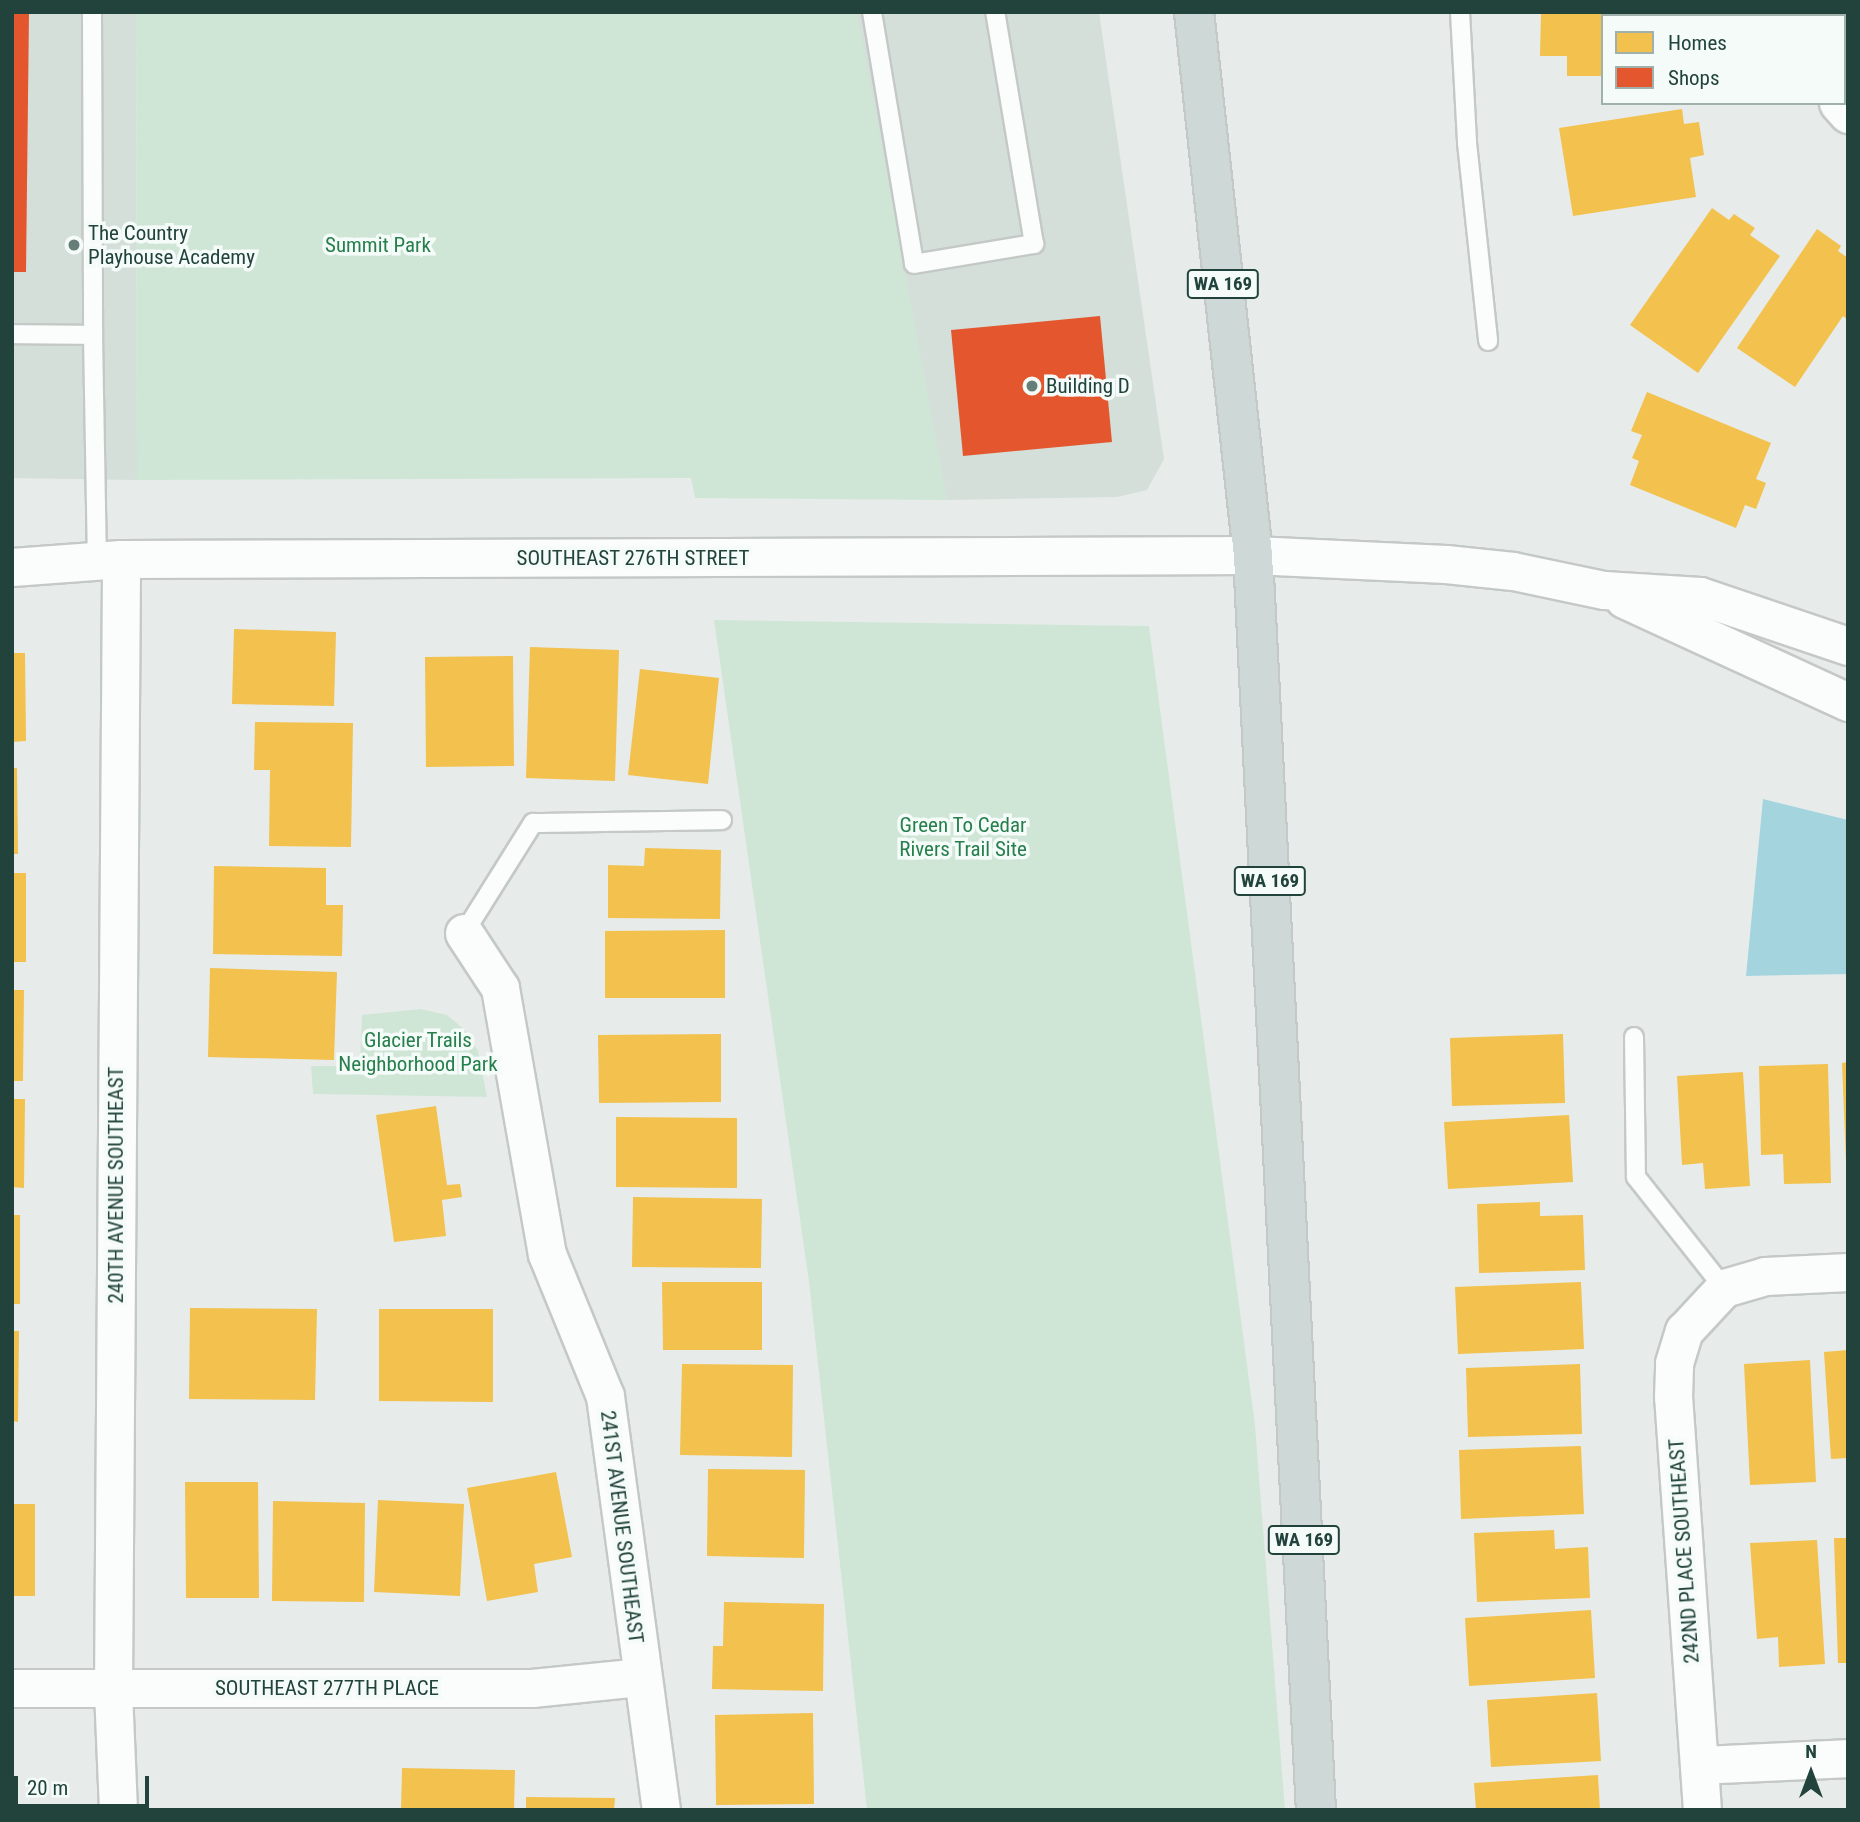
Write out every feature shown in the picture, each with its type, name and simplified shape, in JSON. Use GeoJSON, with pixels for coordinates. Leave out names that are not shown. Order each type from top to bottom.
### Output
{"type":"FeatureCollection","features":[{"type":"Feature","properties":{"kind":"main road","name":"WA 169"},"geometry":{"type":"LineString","coordinates":[[1194,12],[1253,555],[1316,1810]]}},
{"type":"Feature","properties":{"kind":"street","name":"SOUTHEAST 276TH STREET"},"geometry":{"type":"LineString","coordinates":[[12,567],[109,560],[1253,555],[1446,564],[1513,572],[1604,590]]}},
{"type":"Feature","properties":{"kind":"street","name":"240TH AVENUE SOUTHEAST"},"geometry":{"type":"LineString","coordinates":[[109,560],[113,1689],[118,1810]]}},
{"type":"Feature","properties":{"kind":"street"},"geometry":{"type":"LineString","coordinates":[[1604,590],[1700,596],[1848,646]]}},
{"type":"Feature","properties":{"kind":"street"},"geometry":{"type":"LineString","coordinates":[[1604,590],[1848,702]]}},
{"type":"Feature","properties":{"kind":"street","name":"241ST AVENUE SOUTHEAST"},"geometry":{"type":"LineString","coordinates":[[464,933],[500,988],[547,1254],[605,1396],[618,1470],[641,1677],[661,1810]]}},
{"type":"Feature","properties":{"kind":"street"},"geometry":{"type":"LineString","coordinates":[[1715,1296],[1765,1276],[1848,1272]]}},
{"type":"Feature","properties":{"kind":"street","name":"242ND PLACE SOUTHEAST"},"geometry":{"type":"LineString","coordinates":[[1702,1810],[1673,1397],[1674,1363],[1684,1331],[1715,1296]]}},
{"type":"Feature","properties":{"kind":"street","name":"SOUTHEAST 277TH PLACE"},"geometry":{"type":"LineString","coordinates":[[12,1688],[532,1688],[641,1677]]}},
{"type":"Feature","properties":{"kind":"street"},"geometry":{"type":"LineString","coordinates":[[1700,1765],[1848,1758]]}},
{"type":"Feature","properties":{"kind":"lane"},"geometry":{"type":"LineString","coordinates":[[92,12],[93,334],[109,560]]}},
{"type":"Feature","properties":{"kind":"lane"},"geometry":{"type":"LineString","coordinates":[[872,12],[914,264],[1034,244],[995,12]]}},
{"type":"Feature","properties":{"kind":"lane"},"geometry":{"type":"LineString","coordinates":[[1460,12],[1467,144],[1488,341]]}},
{"type":"Feature","properties":{"kind":"lane"},"geometry":{"type":"LineString","coordinates":[[12,334],[93,334]]}},
{"type":"Feature","properties":{"kind":"lane"},"geometry":{"type":"LineString","coordinates":[[464,933],[533,824],[722,820]]}},
{"type":"Feature","properties":{"kind":"lane"},"geometry":{"type":"LineString","coordinates":[[1634,1037],[1636,1177],[1715,1296]]}},
{"type":"Feature","properties":{"kind":"shaded area","name":"The Country Playhouse Academy"},"geometry":{"type":"Polygon","coordinates":[[[12,12],[136,12],[137,480],[12,478],[12,12]]]}},
{"type":"Feature","properties":{"kind":"shaded area"},"geometry":{"type":"Polygon","coordinates":[[[849,12],[1099,12],[1164,459],[1147,490],[1117,497],[947,500],[849,12]]]}},
{"type":"Feature","properties":{"kind":"green space","name":"Summit Park"},"geometry":{"type":"Polygon","coordinates":[[[136,12],[857,12],[947,500],[695,498],[691,478],[137,480],[136,12]]]}},
{"type":"Feature","properties":{"kind":"green space","name":"Green To Cedar Rivers Trail Site"},"geometry":{"type":"Polygon","coordinates":[[[714,620],[1149,626],[1255,1425],[1285,1810],[867,1810],[809,1282],[714,620]]]}},
{"type":"Feature","properties":{"kind":"green space","name":"Glacier Trails Neighborhood Park"},"geometry":{"type":"Polygon","coordinates":[[[421,1009],[447,1015],[465,1030],[478,1051],[487,1097],[313,1094],[311,1066],[360,1066],[362,1015],[421,1009]]]}},
{"type":"Feature","properties":{"kind":"water"},"geometry":{"type":"Polygon","coordinates":[[[1763,799],[1848,820],[1848,974],[1746,976],[1763,799]]]}},
{"type":"Feature","properties":{"kind":"building: Homes"},"geometry":{"type":"Polygon","coordinates":[[[1541,12],[1689,12],[1601,14],[1601,76],[1567,76],[1567,56],[1540,56],[1541,12]]]}},
{"type":"Feature","properties":{"kind":"building: Homes"},"geometry":{"type":"Polygon","coordinates":[[[1682,109],[1684,124],[1699,122],[1704,155],[1690,158],[1696,197],[1573,216],[1559,128],[1682,109]]]}},
{"type":"Feature","properties":{"kind":"building: Homes"},"geometry":{"type":"Polygon","coordinates":[[[1712,208],[1729,220],[1734,214],[1755,228],[1750,235],[1780,256],[1698,373],[1630,325],[1712,208]]]}},
{"type":"Feature","properties":{"kind":"building: Homes"},"geometry":{"type":"Polygon","coordinates":[[[1817,229],[1841,246],[1838,251],[1848,258],[1848,320],[1843,316],[1795,387],[1737,348],[1817,229]]]}},
{"type":"Feature","properties":{"kind":"building: Homes"},"geometry":{"type":"Polygon","coordinates":[[[1647,392],[1771,443],[1756,479],[1766,483],[1756,509],[1745,505],[1736,528],[1630,485],[1639,461],[1632,458],[1642,435],[1631,431],[1647,392]]]}},
{"type":"Feature","properties":{"kind":"building: Homes"},"geometry":{"type":"Polygon","coordinates":[[[234,629],[336,632],[334,706],[232,704],[234,629]]]}},
{"type":"Feature","properties":{"kind":"building: Homes"},"geometry":{"type":"Polygon","coordinates":[[[530,647],[619,650],[615,781],[526,778],[530,647]]]}},
{"type":"Feature","properties":{"kind":"building: Homes"},"geometry":{"type":"Polygon","coordinates":[[[12,653],[25,653],[26,741],[12,742],[12,653]]]}},
{"type":"Feature","properties":{"kind":"building: Homes"},"geometry":{"type":"Polygon","coordinates":[[[513,656],[514,766],[426,767],[425,657],[513,656]]]}},
{"type":"Feature","properties":{"kind":"building: Homes"},"geometry":{"type":"Polygon","coordinates":[[[640,669],[719,678],[708,784],[628,775],[640,669]]]}},
{"type":"Feature","properties":{"kind":"building: Homes"},"geometry":{"type":"Polygon","coordinates":[[[255,722],[353,723],[351,847],[269,846],[270,770],[254,770],[255,722]]]}},
{"type":"Feature","properties":{"kind":"building: Homes"},"geometry":{"type":"Polygon","coordinates":[[[12,768],[17,768],[18,854],[12,854],[12,768]]]}},
{"type":"Feature","properties":{"kind":"building: Homes"},"geometry":{"type":"Polygon","coordinates":[[[645,848],[721,850],[720,919],[608,918],[608,865],[644,866],[645,848]]]}},
{"type":"Feature","properties":{"kind":"building: Homes"},"geometry":{"type":"Polygon","coordinates":[[[214,866],[326,868],[326,905],[343,905],[342,956],[213,954],[214,866]]]}},
{"type":"Feature","properties":{"kind":"building: Homes"},"geometry":{"type":"Polygon","coordinates":[[[12,873],[26,873],[26,962],[12,962],[12,873]]]}},
{"type":"Feature","properties":{"kind":"building: Homes"},"geometry":{"type":"Polygon","coordinates":[[[725,930],[725,998],[605,998],[605,931],[725,930]]]}},
{"type":"Feature","properties":{"kind":"building: Homes"},"geometry":{"type":"Polygon","coordinates":[[[210,968],[337,972],[334,1060],[208,1057],[210,968]]]}},
{"type":"Feature","properties":{"kind":"building: Homes"},"geometry":{"type":"Polygon","coordinates":[[[12,990],[24,990],[23,1081],[12,1081],[12,990]]]}},
{"type":"Feature","properties":{"kind":"building: Homes"},"geometry":{"type":"Polygon","coordinates":[[[721,1034],[721,1102],[599,1103],[598,1035],[721,1034]]]}},
{"type":"Feature","properties":{"kind":"building: Homes"},"geometry":{"type":"Polygon","coordinates":[[[1563,1034],[1565,1103],[1452,1106],[1450,1038],[1563,1034]]]}},
{"type":"Feature","properties":{"kind":"building: Homes"},"geometry":{"type":"Polygon","coordinates":[[[1848,1062],[1848,1162],[1846,1162],[1842,1063],[1848,1062]]]}},
{"type":"Feature","properties":{"kind":"building: Homes"},"geometry":{"type":"Polygon","coordinates":[[[1828,1064],[1831,1183],[1784,1184],[1783,1154],[1761,1155],[1759,1066],[1828,1064]]]}},
{"type":"Feature","properties":{"kind":"building: Homes"},"geometry":{"type":"Polygon","coordinates":[[[1743,1072],[1750,1186],[1705,1189],[1703,1163],[1682,1165],[1677,1076],[1743,1072]]]}},
{"type":"Feature","properties":{"kind":"building: Homes"},"geometry":{"type":"Polygon","coordinates":[[[12,1099],[25,1099],[24,1188],[12,1187],[12,1099]]]}},
{"type":"Feature","properties":{"kind":"building: Homes"},"geometry":{"type":"Polygon","coordinates":[[[436,1106],[447,1185],[460,1184],[462,1197],[442,1200],[446,1236],[394,1242],[376,1115],[436,1106]]]}},
{"type":"Feature","properties":{"kind":"building: Homes"},"geometry":{"type":"Polygon","coordinates":[[[1569,1115],[1573,1182],[1448,1189],[1444,1122],[1569,1115]]]}},
{"type":"Feature","properties":{"kind":"building: Homes"},"geometry":{"type":"Polygon","coordinates":[[[616,1117],[737,1118],[737,1188],[616,1187],[616,1117]]]}},
{"type":"Feature","properties":{"kind":"building: Homes"},"geometry":{"type":"Polygon","coordinates":[[[633,1197],[762,1199],[761,1268],[632,1267],[633,1197]]]}},
{"type":"Feature","properties":{"kind":"building: Homes"},"geometry":{"type":"Polygon","coordinates":[[[1540,1202],[1540,1216],[1583,1215],[1585,1270],[1479,1273],[1477,1204],[1540,1202]]]}},
{"type":"Feature","properties":{"kind":"building: Homes"},"geometry":{"type":"Polygon","coordinates":[[[12,1215],[20,1215],[20,1304],[12,1304],[12,1215]]]}},
{"type":"Feature","properties":{"kind":"building: Homes"},"geometry":{"type":"Polygon","coordinates":[[[662,1282],[762,1282],[762,1350],[663,1350],[662,1282]]]}},
{"type":"Feature","properties":{"kind":"building: Homes"},"geometry":{"type":"Polygon","coordinates":[[[1581,1282],[1584,1349],[1458,1354],[1455,1287],[1581,1282]]]}},
{"type":"Feature","properties":{"kind":"building: Homes"},"geometry":{"type":"Polygon","coordinates":[[[190,1308],[317,1309],[315,1400],[189,1399],[190,1308]]]}},
{"type":"Feature","properties":{"kind":"building: Homes"},"geometry":{"type":"Polygon","coordinates":[[[379,1309],[493,1309],[493,1402],[379,1401],[379,1309]]]}},
{"type":"Feature","properties":{"kind":"building: Homes"},"geometry":{"type":"Polygon","coordinates":[[[12,1331],[19,1331],[18,1422],[12,1421],[12,1331]]]}},
{"type":"Feature","properties":{"kind":"building: Homes"},"geometry":{"type":"Polygon","coordinates":[[[1848,1350],[1848,1458],[1831,1459],[1824,1352],[1848,1350]]]}},
{"type":"Feature","properties":{"kind":"building: Homes"},"geometry":{"type":"Polygon","coordinates":[[[1810,1360],[1816,1482],[1750,1485],[1744,1364],[1810,1360]]]}},
{"type":"Feature","properties":{"kind":"building: Homes"},"geometry":{"type":"Polygon","coordinates":[[[682,1364],[793,1365],[792,1457],[680,1455],[682,1364]]]}},
{"type":"Feature","properties":{"kind":"building: Homes"},"geometry":{"type":"Polygon","coordinates":[[[1580,1364],[1582,1434],[1468,1437],[1466,1368],[1580,1364]]]}},
{"type":"Feature","properties":{"kind":"building: Homes"},"geometry":{"type":"Polygon","coordinates":[[[1581,1446],[1584,1514],[1461,1519],[1459,1450],[1581,1446]]]}},
{"type":"Feature","properties":{"kind":"building: Homes"},"geometry":{"type":"Polygon","coordinates":[[[708,1469],[805,1470],[804,1558],[707,1556],[708,1469]]]}},
{"type":"Feature","properties":{"kind":"building: Homes"},"geometry":{"type":"Polygon","coordinates":[[[556,1472],[572,1557],[534,1564],[538,1592],[487,1601],[467,1488],[556,1472]]]}},
{"type":"Feature","properties":{"kind":"building: Homes"},"geometry":{"type":"Polygon","coordinates":[[[185,1482],[258,1482],[259,1598],[186,1598],[185,1482]]]}},
{"type":"Feature","properties":{"kind":"building: Homes"},"geometry":{"type":"Polygon","coordinates":[[[378,1500],[464,1504],[460,1596],[374,1592],[378,1500]]]}},
{"type":"Feature","properties":{"kind":"building: Homes"},"geometry":{"type":"Polygon","coordinates":[[[273,1501],[365,1503],[364,1602],[272,1601],[273,1501]]]}},
{"type":"Feature","properties":{"kind":"building: Homes"},"geometry":{"type":"Polygon","coordinates":[[[12,1504],[35,1504],[35,1596],[12,1596],[12,1504]]]}},
{"type":"Feature","properties":{"kind":"building: Homes"},"geometry":{"type":"Polygon","coordinates":[[[1554,1530],[1555,1549],[1588,1547],[1590,1598],[1477,1602],[1474,1533],[1554,1530]]]}},
{"type":"Feature","properties":{"kind":"building: Homes"},"geometry":{"type":"Polygon","coordinates":[[[1834,1538],[1848,1538],[1848,1663],[1838,1663],[1834,1538]]]}},
{"type":"Feature","properties":{"kind":"building: Homes"},"geometry":{"type":"Polygon","coordinates":[[[1817,1540],[1825,1664],[1779,1667],[1778,1637],[1757,1639],[1750,1543],[1817,1540]]]}},
{"type":"Feature","properties":{"kind":"building: Homes"},"geometry":{"type":"Polygon","coordinates":[[[724,1602],[824,1604],[823,1691],[712,1689],[713,1646],[723,1646],[724,1602]]]}},
{"type":"Feature","properties":{"kind":"building: Homes"},"geometry":{"type":"Polygon","coordinates":[[[1591,1610],[1595,1678],[1469,1686],[1465,1618],[1591,1610]]]}},
{"type":"Feature","properties":{"kind":"building: Homes"},"geometry":{"type":"Polygon","coordinates":[[[1597,1693],[1601,1761],[1491,1767],[1487,1700],[1597,1693]]]}},
{"type":"Feature","properties":{"kind":"building: Homes"},"geometry":{"type":"Polygon","coordinates":[[[813,1713],[814,1804],[716,1805],[715,1715],[813,1713]]]}},
{"type":"Feature","properties":{"kind":"building: Homes"},"geometry":{"type":"Polygon","coordinates":[[[402,1768],[515,1770],[514,1810],[401,1810],[402,1768]]]}},
{"type":"Feature","properties":{"kind":"building: Homes"},"geometry":{"type":"Polygon","coordinates":[[[1598,1775],[1600,1810],[1476,1810],[1474,1783],[1598,1775]]]}},
{"type":"Feature","properties":{"kind":"building: Homes"},"geometry":{"type":"Polygon","coordinates":[[[526,1797],[615,1798],[614,1810],[526,1810],[526,1797]]]}},
{"type":"Feature","properties":{"kind":"building: Shops"},"geometry":{"type":"Polygon","coordinates":[[[12,12],[29,12],[26,272],[12,272],[12,12]]]}},
{"type":"Feature","properties":{"kind":"building: Shops","name":"Building D"},"geometry":{"type":"Polygon","coordinates":[[[1100,316],[1112,442],[963,456],[951,330],[1100,316]]]}},
{"type":"Feature","properties":{"kind":"place","name":"The Country Playhouse Academy"},"geometry":{"type":"Point","coordinates":[74,245]}},
{"type":"Feature","properties":{"kind":"place","name":"Building D"},"geometry":{"type":"Point","coordinates":[1032,386]}}]}
